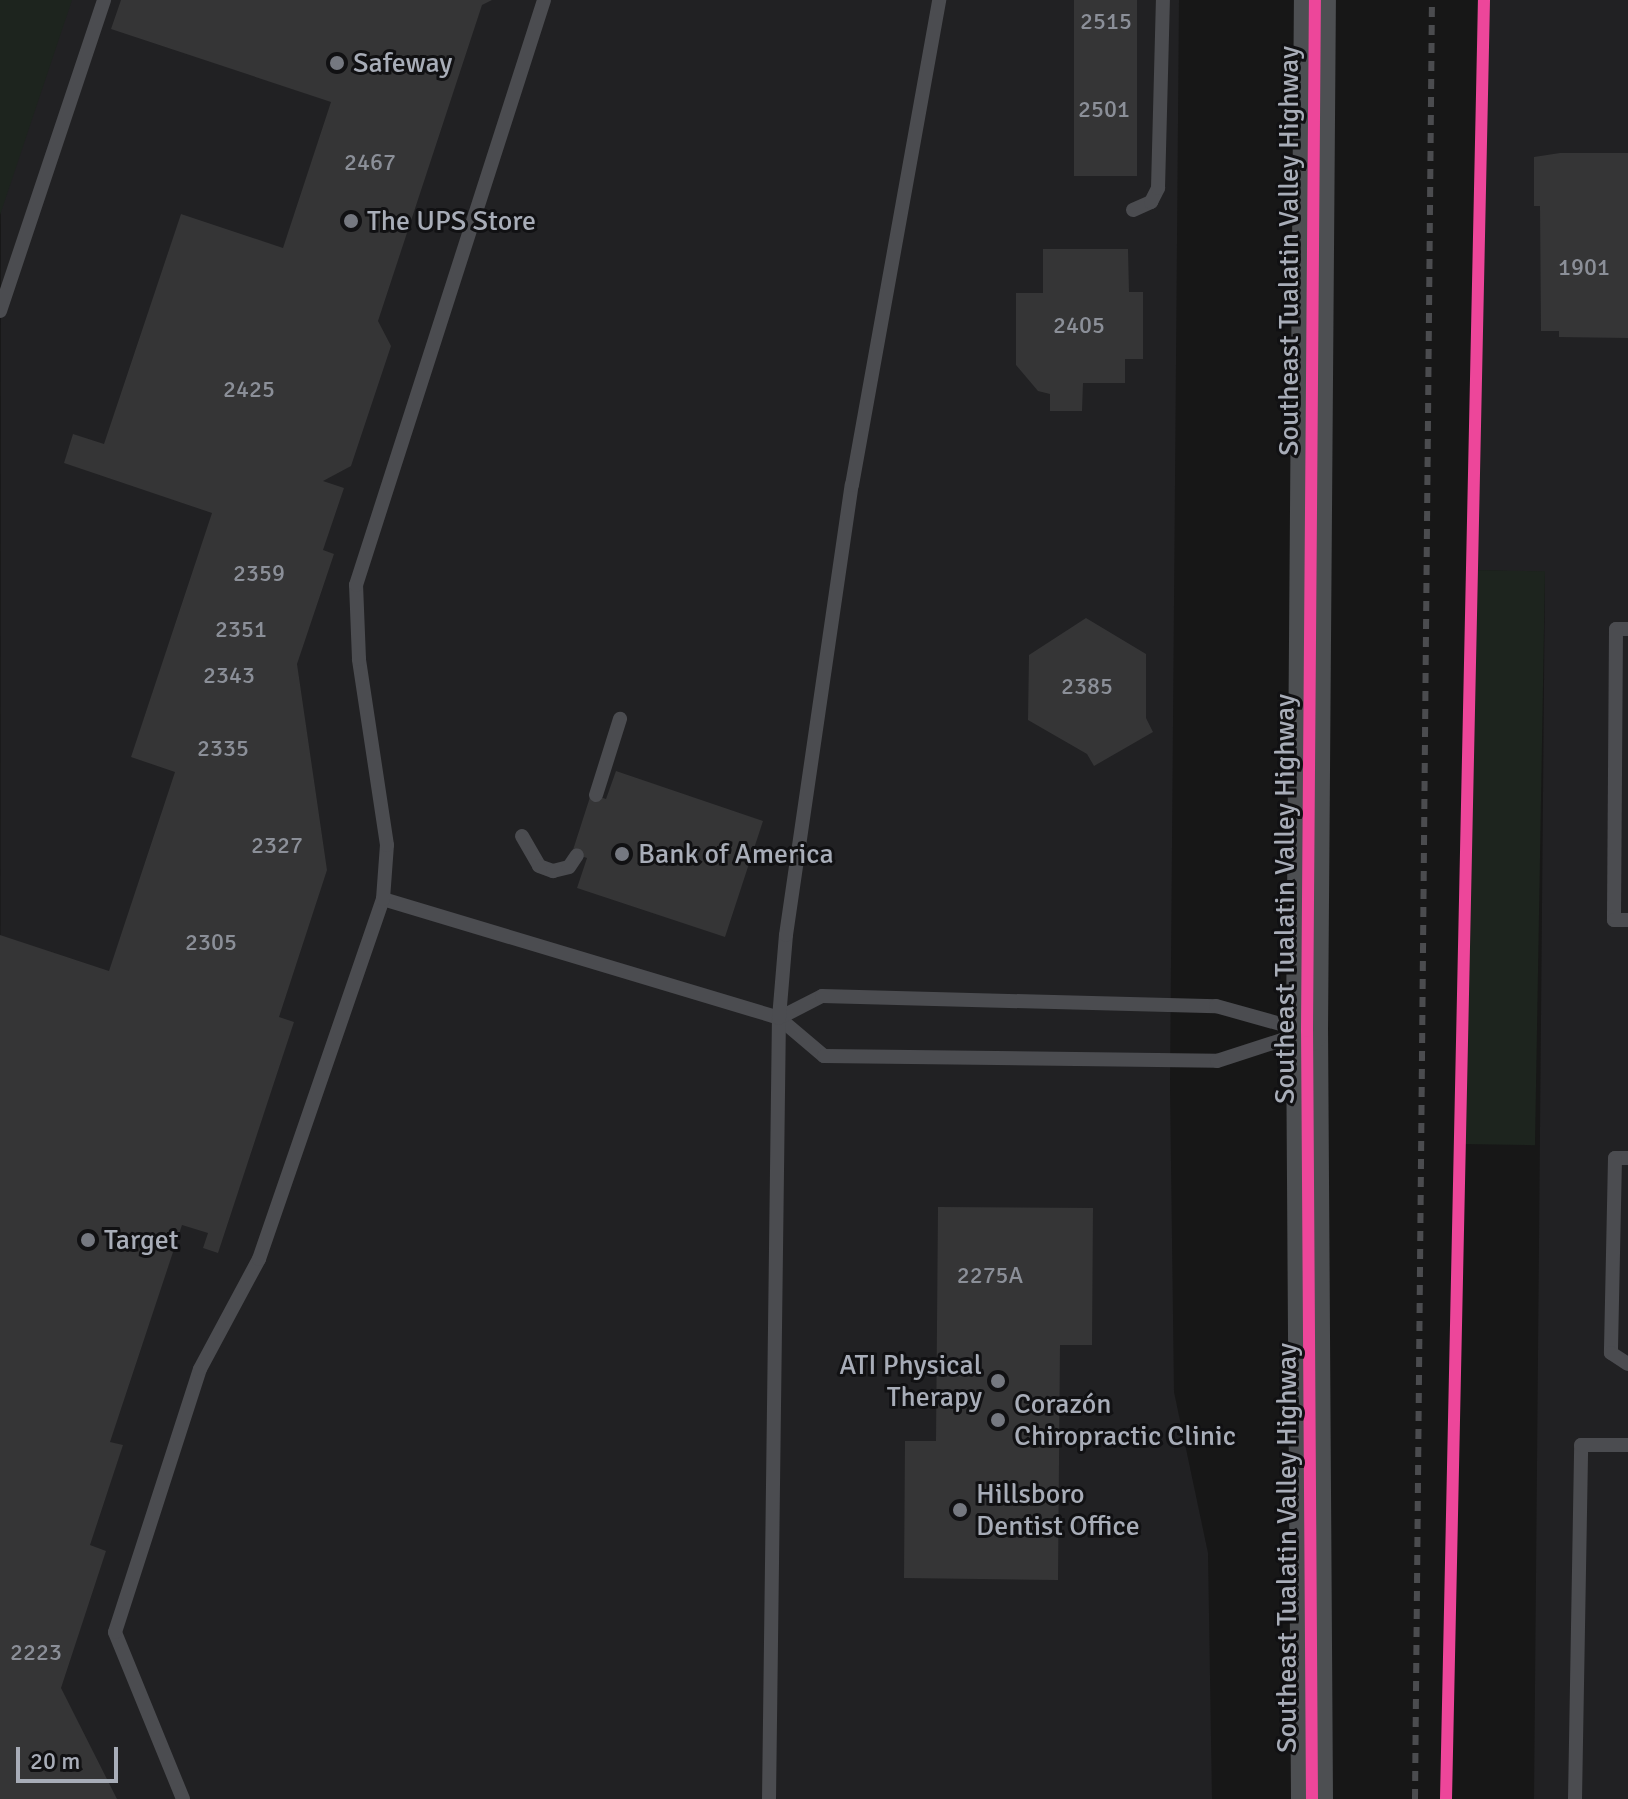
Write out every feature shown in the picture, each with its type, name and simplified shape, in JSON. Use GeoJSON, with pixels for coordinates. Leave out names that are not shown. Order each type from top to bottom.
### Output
{"type":"FeatureCollection","features":[{"type":"Feature","properties":{"kind":"main road","name":"Southeast Tualatin Valley Highway"},"geometry":{"type":"LineString","coordinates":[[1312,1799],[1307,1031],[1315,0]]}},
{"type":"Feature","properties":{"kind":"lane"},"geometry":{"type":"LineString","coordinates":[[0,311],[104,0]]}},
{"type":"Feature","properties":{"kind":"lane"},"geometry":{"type":"LineString","coordinates":[[183,1799],[115,1632],[200,1369],[259,1259],[383,899],[387,845],[359,659],[356,585],[544,0]]}},
{"type":"Feature","properties":{"kind":"lane"},"geometry":{"type":"LineString","coordinates":[[769,1799],[779,1018],[801,822],[852,485],[939,0]]}},
{"type":"Feature","properties":{"kind":"lane"},"geometry":{"type":"LineString","coordinates":[[1133,210],[1151,202],[1158,188],[1163,0]]}},
{"type":"Feature","properties":{"kind":"lane"},"geometry":{"type":"LineString","coordinates":[[1628,629],[1616,629],[1614,920],[1628,920]]}},
{"type":"Feature","properties":{"kind":"lane"},"geometry":{"type":"LineString","coordinates":[[596,795],[620,719]]}},
{"type":"Feature","properties":{"kind":"lane"},"geometry":{"type":"LineString","coordinates":[[522,836],[539,866],[553,871],[569,867],[577,855]]}},
{"type":"Feature","properties":{"kind":"lane"},"geometry":{"type":"LineString","coordinates":[[383,899],[779,1018],[824,1056],[1217,1061],[1307,1031]]}},
{"type":"Feature","properties":{"kind":"lane"},"geometry":{"type":"LineString","coordinates":[[779,1018],[822,996],[1216,1006],[1307,1031]]}},
{"type":"Feature","properties":{"kind":"lane"},"geometry":{"type":"LineString","coordinates":[[1628,1158],[1615,1158],[1611,1353],[1628,1364]]}},
{"type":"Feature","properties":{"kind":"lane"},"geometry":{"type":"LineString","coordinates":[[1575,1799],[1581,1445],[1628,1445]]}},
{"type":"Feature","properties":{"kind":"shaded area"},"geometry":{"type":"Polygon","coordinates":[[[0,0],[72,0],[0,215],[0,0]]]}},
{"type":"Feature","properties":{"kind":"shaded area"},"geometry":{"type":"Polygon","coordinates":[[[1,0],[1179,0],[1170,1086],[1174,1392],[1208,1553],[1212,1799],[0,1799],[1,0]]]}},
{"type":"Feature","properties":{"kind":"shaded area"},"geometry":{"type":"Polygon","coordinates":[[[1477,0],[1628,0],[1628,1799],[1534,1799],[1545,572],[1472,570],[1477,0]]]}},
{"type":"Feature","properties":{"kind":"shaded area"},"geometry":{"type":"Polygon","coordinates":[[[1472,570],[1545,571],[1535,1145],[1462,1144],[1472,570]]]}},
{"type":"Feature","properties":{"kind":"building"},"geometry":{"type":"Polygon","coordinates":[[[121,0],[492,0],[482,5],[378,321],[391,346],[351,466],[323,481],[344,488],[323,550],[334,554],[297,664],[327,870],[279,1017],[294,1022],[218,1253],[203,1248],[208,1233],[182,1225],[110,1442],[123,1445],[90,1545],[106,1551],[61,1688],[117,1799],[0,1799],[0,935],[109,971],[175,772],[131,757],[212,513],[64,463],[73,434],[104,444],[181,214],[283,248],[331,102],[111,29],[121,0]]]}},
{"type":"Feature","properties":{"kind":"building"},"geometry":{"type":"Polygon","coordinates":[[[1074,0],[1137,0],[1137,176],[1074,176],[1074,0]]]}},
{"type":"Feature","properties":{"kind":"building"},"geometry":{"type":"Polygon","coordinates":[[[1560,153],[1628,153],[1628,338],[1559,337],[1559,331],[1541,331],[1540,206],[1534,206],[1534,157],[1560,153]]]}},
{"type":"Feature","properties":{"kind":"building"},"geometry":{"type":"Polygon","coordinates":[[[1043,249],[1128,249],[1129,292],[1143,292],[1143,359],[1125,359],[1125,383],[1083,383],[1082,411],[1050,411],[1050,394],[1038,391],[1016,365],[1016,293],[1043,293],[1043,249]]]}},
{"type":"Feature","properties":{"kind":"building"},"geometry":{"type":"Polygon","coordinates":[[[1086,618],[1146,654],[1146,718],[1153,732],[1094,766],[1087,754],[1028,720],[1029,655],[1086,618]]]}},
{"type":"Feature","properties":{"kind":"building","name":"Bank of America"},"geometry":{"type":"Polygon","coordinates":[[[616,771],[763,821],[725,937],[577,888],[587,858],[572,853],[591,794],[606,799],[616,771]]]}},
{"type":"Feature","properties":{"kind":"building"},"geometry":{"type":"Polygon","coordinates":[[[938,1207],[1093,1208],[1092,1345],[1060,1345],[1058,1580],[904,1578],[905,1441],[936,1441],[938,1207]]]}},
{"type":"Feature","properties":{"kind":"railway"},"geometry":{"type":"LineString","coordinates":[[1415,1799],[1432,0]]}},
{"type":"Feature","properties":{"kind":"cycle path"},"geometry":{"type":"LineString","coordinates":[[1312,1799],[1307,1031],[1315,0]]}},
{"type":"Feature","properties":{"kind":"cycle path"},"geometry":{"type":"LineString","coordinates":[[1446,1799],[1484,0]]}},
{"type":"Feature","properties":{"kind":"place","name":"Safeway"},"geometry":{"type":"Point","coordinates":[337,63]}},
{"type":"Feature","properties":{"kind":"place","name":"The UPS Store"},"geometry":{"type":"Point","coordinates":[351,221]}},
{"type":"Feature","properties":{"kind":"place","name":"Bank of America"},"geometry":{"type":"Point","coordinates":[622,854]}},
{"type":"Feature","properties":{"kind":"place","name":"Target"},"geometry":{"type":"Point","coordinates":[88,1240]}},
{"type":"Feature","properties":{"kind":"place","name":"ATI Physical Therapy"},"geometry":{"type":"Point","coordinates":[998,1381]}},
{"type":"Feature","properties":{"kind":"place","name":"Corazón Chiropractic Clinic"},"geometry":{"type":"Point","coordinates":[998,1420]}},
{"type":"Feature","properties":{"kind":"place","name":"Hillsboro Dentist Office"},"geometry":{"type":"Point","coordinates":[960,1510]}}]}
